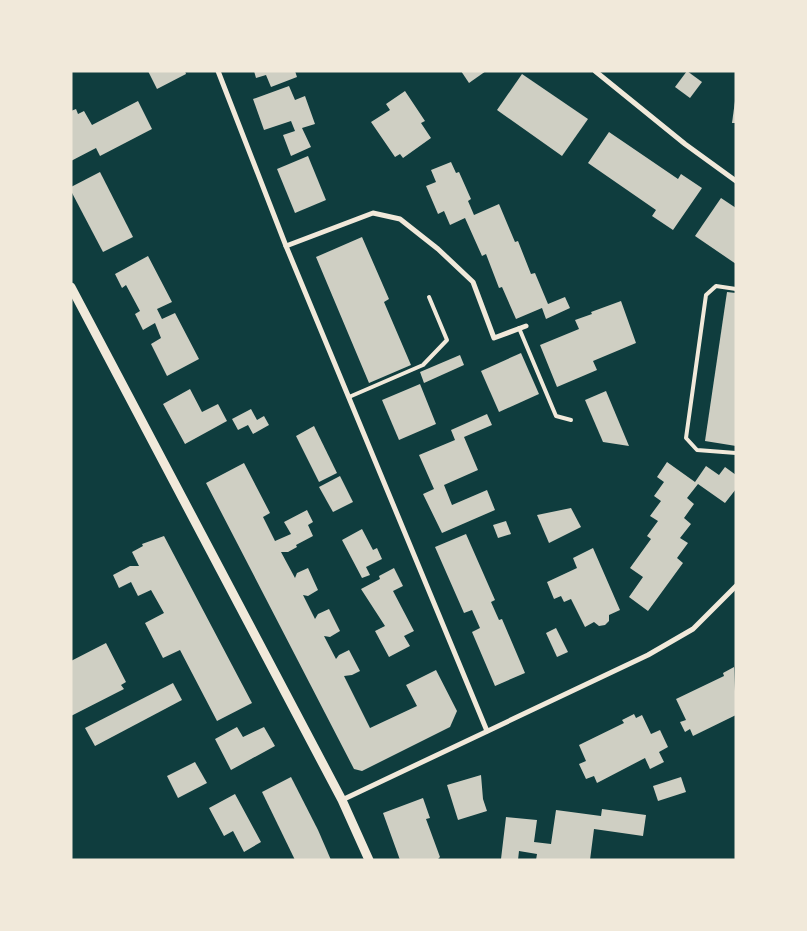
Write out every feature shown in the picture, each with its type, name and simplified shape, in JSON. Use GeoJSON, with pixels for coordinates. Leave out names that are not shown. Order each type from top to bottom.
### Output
{"type":"FeatureCollection","features":[{"type":"Feature","properties":{"kind":"street"},"geometry":{"type":"LineString","coordinates":[[218,71],[286,246],[487,731]]}},
{"type":"Feature","properties":{"kind":"street"},"geometry":{"type":"LineString","coordinates":[[595,71],[685,144],[736,181]]}},
{"type":"Feature","properties":{"kind":"street"},"geometry":{"type":"LineString","coordinates":[[286,246],[373,213],[400,219],[438,248],[473,282],[494,338],[526,326]]}},
{"type":"Feature","properties":{"kind":"street"},"geometry":{"type":"LineString","coordinates":[[71,287],[342,800],[369,860]]}},
{"type":"Feature","properties":{"kind":"street"},"geometry":{"type":"LineString","coordinates":[[342,800],[648,655],[693,629],[736,586]]}},
{"type":"Feature","properties":{"kind":"lane"},"geometry":{"type":"LineString","coordinates":[[736,289],[716,286],[706,295],[686,438],[696,450],[736,454]]}},
{"type":"Feature","properties":{"kind":"lane"},"geometry":{"type":"LineString","coordinates":[[349,397],[423,365],[447,340],[429,297]]}},
{"type":"Feature","properties":{"kind":"lane"},"geometry":{"type":"LineString","coordinates":[[519,328],[556,416],[571,420]]}},
{"type":"Feature","properties":{"kind":"building"},"geometry":{"type":"Polygon","coordinates":[[[148,71],[185,71],[186,74],[157,89],[148,71]]]}},
{"type":"Feature","properties":{"kind":"building"},"geometry":{"type":"Polygon","coordinates":[[[254,71],[295,71],[297,77],[271,87],[266,75],[256,78],[254,71]]]}},
{"type":"Feature","properties":{"kind":"building"},"geometry":{"type":"Polygon","coordinates":[[[461,71],[486,71],[469,83],[461,71]]]}},
{"type":"Feature","properties":{"kind":"building"},"geometry":{"type":"Polygon","coordinates":[[[687,71],[702,82],[690,98],[675,87],[687,71]]]}},
{"type":"Feature","properties":{"kind":"building"},"geometry":{"type":"Polygon","coordinates":[[[522,74],[588,119],[562,156],[497,110],[522,74]]]}},
{"type":"Feature","properties":{"kind":"building"},"geometry":{"type":"Polygon","coordinates":[[[289,86],[295,100],[305,96],[315,124],[302,128],[311,147],[291,156],[283,135],[295,131],[291,121],[264,130],[253,99],[289,86]]]}},
{"type":"Feature","properties":{"kind":"building"},"geometry":{"type":"Polygon","coordinates":[[[405,91],[425,121],[421,123],[431,138],[403,158],[400,154],[395,157],[371,122],[390,110],[386,104],[405,91]]]}},
{"type":"Feature","properties":{"kind":"building"},"geometry":{"type":"Polygon","coordinates":[[[138,101],[152,129],[100,156],[96,148],[71,161],[71,111],[76,109],[78,114],[84,111],[92,125],[138,101]]]}},
{"type":"Feature","properties":{"kind":"building"},"geometry":{"type":"Polygon","coordinates":[[[735,101],[736,123],[732,123],[735,101]]]}},
{"type":"Feature","properties":{"kind":"building"},"geometry":{"type":"Polygon","coordinates":[[[609,132],[678,179],[681,174],[702,188],[673,230],[652,216],[656,210],[588,163],[609,132]]]}},
{"type":"Feature","properties":{"kind":"building"},"geometry":{"type":"Polygon","coordinates":[[[308,156],[326,200],[295,213],[277,169],[308,156]]]}},
{"type":"Feature","properties":{"kind":"building"},"geometry":{"type":"Polygon","coordinates":[[[451,162],[456,173],[459,172],[471,199],[468,201],[474,215],[499,204],[515,242],[518,241],[531,274],[535,273],[548,304],[565,297],[570,308],[546,319],[542,308],[516,319],[502,287],[499,288],[486,254],[482,256],[465,218],[450,225],[444,211],[438,214],[426,186],[436,182],[431,170],[451,162]]]}},
{"type":"Feature","properties":{"kind":"building"},"geometry":{"type":"Polygon","coordinates":[[[100,172],[133,237],[103,252],[71,191],[71,187],[100,172]]]}},
{"type":"Feature","properties":{"kind":"building"},"geometry":{"type":"Polygon","coordinates":[[[721,198],[736,208],[736,264],[695,236],[721,198]]]}},
{"type":"Feature","properties":{"kind":"building"},"geometry":{"type":"Polygon","coordinates":[[[362,237],[389,299],[384,302],[411,365],[369,383],[316,257],[362,237]]]}},
{"type":"Feature","properties":{"kind":"building"},"geometry":{"type":"Polygon","coordinates":[[[148,256],[172,302],[157,309],[162,319],[175,313],[199,359],[167,376],[151,344],[161,338],[155,323],[143,330],[135,314],[140,311],[126,285],[122,288],[115,274],[148,256]]]}},
{"type":"Feature","properties":{"kind":"building"},"geometry":{"type":"Polygon","coordinates":[[[727,292],[736,293],[736,446],[705,441],[727,292]]]}},
{"type":"Feature","properties":{"kind":"building"},"geometry":{"type":"Polygon","coordinates":[[[621,301],[636,343],[593,361],[597,370],[557,387],[540,345],[579,329],[575,320],[621,301]]]}},
{"type":"Feature","properties":{"kind":"building"},"geometry":{"type":"Polygon","coordinates":[[[521,353],[539,394],[499,412],[481,371],[521,353]]]}},
{"type":"Feature","properties":{"kind":"building"},"geometry":{"type":"Polygon","coordinates":[[[460,355],[464,365],[424,383],[420,372],[460,355]]]}},
{"type":"Feature","properties":{"kind":"building"},"geometry":{"type":"Polygon","coordinates":[[[420,384],[436,424],[399,440],[382,400],[420,384]]]}},
{"type":"Feature","properties":{"kind":"building"},"geometry":{"type":"Polygon","coordinates":[[[190,389],[202,412],[218,404],[227,421],[185,444],[163,404],[190,389]]]}},
{"type":"Feature","properties":{"kind":"building"},"geometry":{"type":"Polygon","coordinates":[[[606,391],[629,446],[603,442],[585,400],[606,391]]]}},
{"type":"Feature","properties":{"kind":"building"},"geometry":{"type":"Polygon","coordinates":[[[251,409],[257,420],[264,416],[269,425],[253,434],[248,425],[238,430],[232,419],[251,409]]]}},
{"type":"Feature","properties":{"kind":"building"},"geometry":{"type":"Polygon","coordinates":[[[487,414],[492,425],[464,437],[478,470],[444,485],[452,505],[487,490],[495,510],[442,533],[423,494],[434,489],[419,455],[455,440],[451,430],[487,414]]]}},
{"type":"Feature","properties":{"kind":"building"},"geometry":{"type":"Polygon","coordinates":[[[314,426],[337,473],[319,482],[296,436],[314,426]]]}},
{"type":"Feature","properties":{"kind":"building"},"geometry":{"type":"Polygon","coordinates":[[[667,462],[695,482],[706,466],[719,475],[725,467],[736,475],[736,489],[725,503],[698,484],[687,498],[694,504],[684,518],[691,524],[680,538],[688,543],[677,558],[683,563],[648,611],[629,597],[643,577],[630,568],[651,539],[647,536],[658,521],[650,516],[661,501],[654,496],[664,482],[657,477],[667,462]]]}},
{"type":"Feature","properties":{"kind":"building"},"geometry":{"type":"Polygon","coordinates":[[[244,463],[270,513],[263,517],[275,541],[291,534],[284,522],[307,510],[313,522],[308,525],[313,536],[296,545],[297,547],[288,552],[281,552],[295,578],[297,573],[308,568],[318,590],[308,596],[303,595],[315,619],[318,614],[329,609],[340,631],[330,637],[324,636],[336,659],[339,655],[349,650],[360,671],[344,676],[370,728],[417,706],[406,685],[436,670],[457,711],[450,727],[362,771],[354,769],[206,483],[244,463]]]}},
{"type":"Feature","properties":{"kind":"building"},"geometry":{"type":"Polygon","coordinates":[[[340,476],[353,502],[333,512],[319,487],[340,476]]]}},
{"type":"Feature","properties":{"kind":"building"},"geometry":{"type":"Polygon","coordinates":[[[571,508],[581,527],[549,543],[537,515],[571,508]]]}},
{"type":"Feature","properties":{"kind":"building"},"geometry":{"type":"Polygon","coordinates":[[[506,521],[511,534],[498,538],[493,525],[506,521]]]}},
{"type":"Feature","properties":{"kind":"building"},"geometry":{"type":"Polygon","coordinates":[[[362,529],[373,550],[377,548],[382,559],[366,567],[370,575],[362,578],[342,540],[362,529]]]}},
{"type":"Feature","properties":{"kind":"building"},"geometry":{"type":"Polygon","coordinates":[[[466,534],[495,600],[491,602],[499,620],[502,619],[525,673],[495,686],[472,632],[480,628],[472,610],[464,613],[435,547],[466,534]]]}},
{"type":"Feature","properties":{"kind":"building"},"geometry":{"type":"Polygon","coordinates":[[[164,536],[252,703],[217,721],[180,650],[163,658],[145,623],[164,613],[151,590],[138,596],[131,582],[119,588],[113,575],[130,566],[139,566],[132,552],[143,546],[142,544],[164,536]]]}},
{"type":"Feature","properties":{"kind":"building"},"geometry":{"type":"Polygon","coordinates":[[[593,548],[620,610],[609,615],[609,621],[605,625],[599,626],[594,622],[585,627],[571,599],[564,602],[561,596],[554,599],[547,582],[577,568],[573,558],[593,548]]]}},
{"type":"Feature","properties":{"kind":"building"},"geometry":{"type":"Polygon","coordinates":[[[394,568],[403,586],[393,591],[414,631],[404,636],[410,646],[389,657],[375,631],[385,626],[361,589],[380,579],[379,576],[394,568]]]}},
{"type":"Feature","properties":{"kind":"building"},"geometry":{"type":"Polygon","coordinates":[[[556,628],[568,652],[557,657],[546,633],[556,628]]]}},
{"type":"Feature","properties":{"kind":"building"},"geometry":{"type":"Polygon","coordinates":[[[106,643],[126,682],[121,685],[124,689],[71,716],[71,661],[106,643]]]}},
{"type":"Feature","properties":{"kind":"building"},"geometry":{"type":"Polygon","coordinates":[[[734,667],[736,715],[693,736],[690,729],[685,732],[680,722],[686,720],[676,699],[724,676],[723,673],[734,667]]]}},
{"type":"Feature","properties":{"kind":"building"},"geometry":{"type":"Polygon","coordinates":[[[173,683],[182,700],[95,746],[85,728],[173,683]]]}},
{"type":"Feature","properties":{"kind":"building"},"geometry":{"type":"Polygon","coordinates":[[[634,714],[636,718],[642,715],[651,734],[660,730],[668,747],[659,752],[664,762],[650,769],[645,758],[597,783],[594,776],[586,779],[579,764],[586,761],[579,745],[624,723],[622,720],[634,714]]]}},
{"type":"Feature","properties":{"kind":"building"},"geometry":{"type":"Polygon","coordinates":[[[237,727],[243,737],[264,727],[275,746],[231,770],[215,739],[237,727]]]}},
{"type":"Feature","properties":{"kind":"building"},"geometry":{"type":"Polygon","coordinates":[[[195,762],[207,783],[178,798],[167,776],[195,762]]]}},
{"type":"Feature","properties":{"kind":"building"},"geometry":{"type":"Polygon","coordinates":[[[481,775],[483,799],[487,811],[458,820],[447,785],[481,775]]]}},
{"type":"Feature","properties":{"kind":"building"},"geometry":{"type":"Polygon","coordinates":[[[291,777],[331,860],[295,860],[262,792],[291,777]]]}},
{"type":"Feature","properties":{"kind":"building"},"geometry":{"type":"Polygon","coordinates":[[[681,777],[686,792],[658,801],[653,786],[681,777]]]}},
{"type":"Feature","properties":{"kind":"building"},"geometry":{"type":"Polygon","coordinates":[[[235,794],[261,842],[244,852],[233,831],[224,836],[209,808],[235,794]]]}},
{"type":"Feature","properties":{"kind":"building"},"geometry":{"type":"Polygon","coordinates":[[[423,798],[430,818],[426,819],[440,857],[437,860],[400,860],[383,813],[423,798]]]}},
{"type":"Feature","properties":{"kind":"building"},"geometry":{"type":"Polygon","coordinates":[[[602,809],[646,815],[643,836],[594,829],[590,860],[536,860],[537,854],[519,851],[518,860],[501,859],[506,817],[537,820],[534,842],[551,844],[556,810],[601,816],[602,809]]]}}]}
